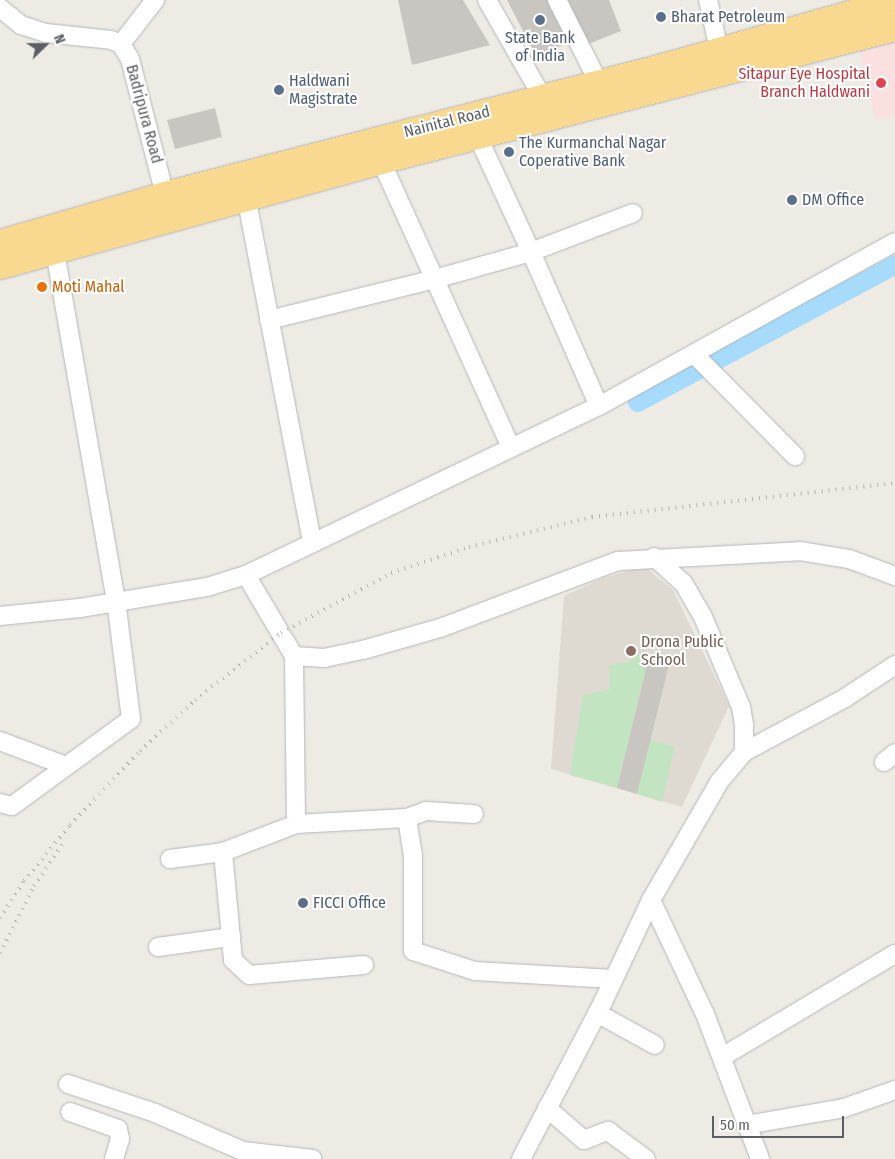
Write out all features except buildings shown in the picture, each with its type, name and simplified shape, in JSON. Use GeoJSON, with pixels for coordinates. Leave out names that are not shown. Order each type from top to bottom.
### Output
{"type":"FeatureCollection","features":[{"type":"Feature","properties":{"kind":"highway","name":"Nainital Road"},"geometry":{"type":"LineString","coordinates":[[0,266],[55,251],[167,206],[246,196],[377,150],[543,98],[895,1]]}},
{"type":"Feature","properties":{"kind":"highway","name":"Nainital Road"},"geometry":{"type":"LineString","coordinates":[[0,242],[167,206],[377,150],[477,135],[895,28]]}},
{"type":"Feature","properties":{"kind":"street"},"geometry":{"type":"LineString","coordinates":[[121,44],[154,0]]}},
{"type":"Feature","properties":{"kind":"street"},"geometry":{"type":"LineString","coordinates":[[487,0],[543,98]]}},
{"type":"Feature","properties":{"kind":"street"},"geometry":{"type":"LineString","coordinates":[[557,0],[600,83]]}},
{"type":"Feature","properties":{"kind":"street"},"geometry":{"type":"LineString","coordinates":[[708,0],[719,50]]}},
{"type":"Feature","properties":{"kind":"street","name":"Badripura Road"},"geometry":{"type":"LineString","coordinates":[[5,6],[21,25],[46,34],[111,40],[121,44],[130,59],[167,206]]}},
{"type":"Feature","properties":{"kind":"street"},"geometry":{"type":"LineString","coordinates":[[477,135],[599,406]]}},
{"type":"Feature","properties":{"kind":"street"},"geometry":{"type":"LineString","coordinates":[[377,150],[511,447]]}},
{"type":"Feature","properties":{"kind":"street"},"geometry":{"type":"LineString","coordinates":[[246,196],[312,542]]}},
{"type":"Feature","properties":{"kind":"street"},"geometry":{"type":"LineString","coordinates":[[269,320],[435,279],[531,252],[633,213]]}},
{"type":"Feature","properties":{"kind":"street"},"geometry":{"type":"LineString","coordinates":[[0,616],[80,608],[207,587],[246,575],[599,406],[895,242]]}},
{"type":"Feature","properties":{"kind":"street"},"geometry":{"type":"LineString","coordinates":[[0,802],[12,806],[131,719],[116,601],[55,251]]}},
{"type":"Feature","properties":{"kind":"street"},"geometry":{"type":"LineString","coordinates":[[694,354],[795,456]]}},
{"type":"Feature","properties":{"kind":"street"},"geometry":{"type":"LineString","coordinates":[[294,656],[324,658],[363,650],[443,627],[618,560],[800,551],[849,559],[895,576]]}},
{"type":"Feature","properties":{"kind":"street"},"geometry":{"type":"LineString","coordinates":[[654,557],[682,583],[703,617],[740,706],[744,725],[744,752]]}},
{"type":"Feature","properties":{"kind":"street"},"geometry":{"type":"LineString","coordinates":[[246,575],[294,656],[296,824]]}},
{"type":"Feature","properties":{"kind":"street"},"geometry":{"type":"LineString","coordinates":[[520,1159],[597,1013],[651,900],[719,782],[744,752],[845,698],[895,665]]}},
{"type":"Feature","properties":{"kind":"street"},"geometry":{"type":"LineString","coordinates":[[0,741],[66,766]]}},
{"type":"Feature","properties":{"kind":"street"},"geometry":{"type":"LineString","coordinates":[[170,859],[223,852],[296,824],[407,818],[426,811],[474,814]]}},
{"type":"Feature","properties":{"kind":"street"},"geometry":{"type":"LineString","coordinates":[[407,818],[413,856],[413,951],[475,971],[613,979]]}},
{"type":"Feature","properties":{"kind":"street"},"geometry":{"type":"LineString","coordinates":[[223,852],[233,960],[249,975],[364,964]]}},
{"type":"Feature","properties":{"kind":"street"},"geometry":{"type":"LineString","coordinates":[[651,900],[705,1014],[760,1159]]}},
{"type":"Feature","properties":{"kind":"street"},"geometry":{"type":"LineString","coordinates":[[158,947],[230,937]]}},
{"type":"Feature","properties":{"kind":"street"},"geometry":{"type":"LineString","coordinates":[[722,1057],[895,954]]}},
{"type":"Feature","properties":{"kind":"street"},"geometry":{"type":"LineString","coordinates":[[597,1013],[654,1045]]}},
{"type":"Feature","properties":{"kind":"street"},"geometry":{"type":"LineString","coordinates":[[68,1084],[155,1113],[243,1151],[313,1159]]}},
{"type":"Feature","properties":{"kind":"street"},"geometry":{"type":"LineString","coordinates":[[746,1125],[844,1108],[895,1090]]}},
{"type":"Feature","properties":{"kind":"street"},"geometry":{"type":"LineString","coordinates":[[547,1108],[584,1140],[608,1130],[646,1159]]}},
{"type":"Feature","properties":{"kind":"street"},"geometry":{"type":"LineString","coordinates":[[70,1112],[118,1129],[120,1139],[114,1159]]}},
{"type":"Feature","properties":{"kind":"shaded area","name":"Sitapur Eye Hospital Branch Haldwani"},"geometry":{"type":"Polygon","coordinates":[[[895,41],[895,116],[876,120],[859,51],[895,41]]]}},
{"type":"Feature","properties":{"kind":"shaded area","name":"Drona Public School"},"geometry":{"type":"Polygon","coordinates":[[[644,566],[673,590],[729,706],[682,807],[551,769],[564,596],[603,578],[644,566]]]}},
{"type":"Feature","properties":{"kind":"green space"},"geometry":{"type":"Polygon","coordinates":[[[634,654],[649,657],[617,788],[570,775],[583,695],[610,689],[609,665],[631,661],[634,654]]]}},
{"type":"Feature","properties":{"kind":"green space"},"geometry":{"type":"Polygon","coordinates":[[[650,739],[675,747],[662,802],[637,794],[650,739]]]}},
{"type":"Feature","properties":{"kind":"waterway"},"geometry":{"type":"LineString","coordinates":[[637,402],[895,264]]}},
{"type":"Feature","properties":{"kind":"railway"},"geometry":{"type":"LineString","coordinates":[[0,918],[24,881],[70,825],[140,751],[195,700],[281,633],[391,573],[469,547],[592,517],[895,483]]}},
{"type":"Feature","properties":{"kind":"railway"},"geometry":{"type":"LineString","coordinates":[[0,953],[34,886],[64,842]]}},
{"type":"Feature","properties":{"kind":"place","name":"Bharat Petroleum"},"geometry":{"type":"Point","coordinates":[661,17]}},
{"type":"Feature","properties":{"kind":"place","name":"State Bank of India"},"geometry":{"type":"Point","coordinates":[540,20]}},
{"type":"Feature","properties":{"kind":"place","name":"Sitapur Eye Hospital Branch Haldwani"},"geometry":{"type":"Point","coordinates":[881,83]}},
{"type":"Feature","properties":{"kind":"place","name":"Haldwani Magistrate"},"geometry":{"type":"Point","coordinates":[279,90]}},
{"type":"Feature","properties":{"kind":"place","name":"The Kurmanchal Nagar Coperative Bank"},"geometry":{"type":"Point","coordinates":[509,152]}},
{"type":"Feature","properties":{"kind":"place","name":"DM Office"},"geometry":{"type":"Point","coordinates":[792,200]}},
{"type":"Feature","properties":{"kind":"place","name":"Moti Mahal"},"geometry":{"type":"Point","coordinates":[42,287]}},
{"type":"Feature","properties":{"kind":"place","name":"Drona Public School"},"geometry":{"type":"Point","coordinates":[631,651]}},
{"type":"Feature","properties":{"kind":"place","name":"FICCI Office"},"geometry":{"type":"Point","coordinates":[303,903]}}]}
